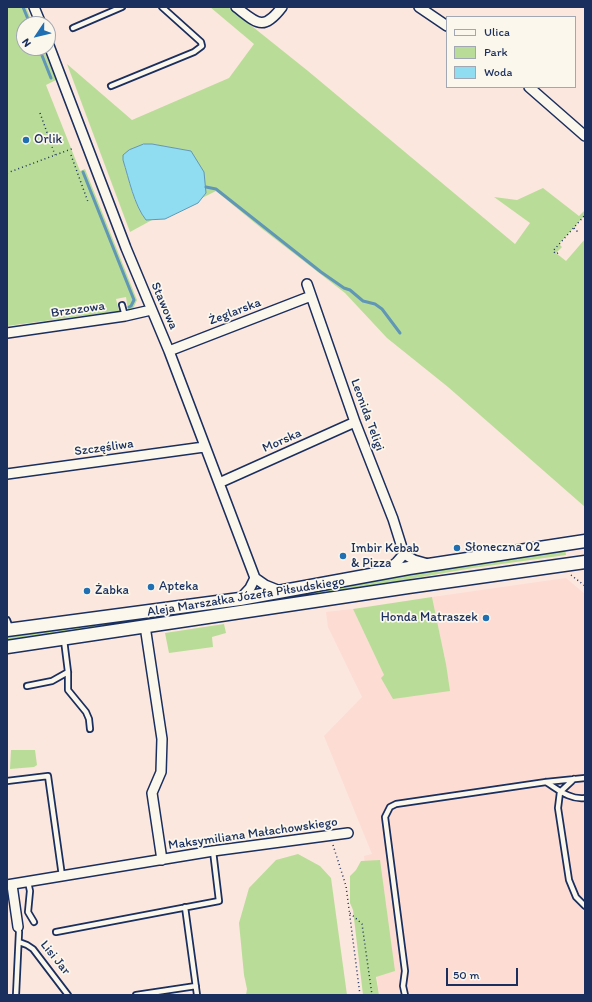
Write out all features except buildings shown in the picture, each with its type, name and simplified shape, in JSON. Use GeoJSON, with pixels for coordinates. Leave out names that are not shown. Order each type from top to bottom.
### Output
{"type":"FeatureCollection","features":[{"type":"Feature","properties":{"kind":"main road","name":"Aleja Marszałka Józefa Piłsudskiego"},"geometry":{"type":"LineString","coordinates":[[8,627],[240,599],[385,572],[585,541]]}},
{"type":"Feature","properties":{"kind":"main road","name":"Aleja Marszałka Józefa Piłsudskiego"},"geometry":{"type":"LineString","coordinates":[[7,647],[585,562]]}},
{"type":"Feature","properties":{"kind":"street"},"geometry":{"type":"LineString","coordinates":[[236,7],[260,23],[267,22],[274,17],[282,7]]}},
{"type":"Feature","properties":{"kind":"street"},"geometry":{"type":"LineString","coordinates":[[419,7],[446,25]]}},
{"type":"Feature","properties":{"kind":"street","name":"Stawowa"},"geometry":{"type":"LineString","coordinates":[[53,56],[120,234],[169,351],[204,447],[255,578]]}},
{"type":"Feature","properties":{"kind":"street"},"geometry":{"type":"LineString","coordinates":[[529,88],[585,136]]}},
{"type":"Feature","properties":{"kind":"street","name":"Leonida Teligi"},"geometry":{"type":"LineString","coordinates":[[307,284],[355,422],[393,519],[404,554]]}},
{"type":"Feature","properties":{"kind":"street","name":"Żeglarska"},"geometry":{"type":"LineString","coordinates":[[169,351],[311,296]]}},
{"type":"Feature","properties":{"kind":"street","name":"Brzozowa"},"geometry":{"type":"LineString","coordinates":[[7,333],[125,316],[151,310]]}},
{"type":"Feature","properties":{"kind":"street","name":"Morska"},"geometry":{"type":"LineString","coordinates":[[219,483],[355,422]]}},
{"type":"Feature","properties":{"kind":"street","name":"Szczęśliwa"},"geometry":{"type":"LineString","coordinates":[[7,474],[204,447]]}},
{"type":"Feature","properties":{"kind":"street"},"geometry":{"type":"LineString","coordinates":[[385,572],[404,554],[414,560],[431,565]]}},
{"type":"Feature","properties":{"kind":"street"},"geometry":{"type":"LineString","coordinates":[[240,599],[250,588],[255,578],[264,585],[282,592]]}},
{"type":"Feature","properties":{"kind":"street","name":"Maksymiliana Małachowskiego"},"geometry":{"type":"LineString","coordinates":[[145,626],[162,739],[161,772],[152,793],[162,860]]}},
{"type":"Feature","properties":{"kind":"street","name":"Maksymiliana Małachowskiego"},"geometry":{"type":"LineString","coordinates":[[9,885],[213,851],[348,833]]}},
{"type":"Feature","properties":{"kind":"street","name":"Lisi Jar"},"geometry":{"type":"LineString","coordinates":[[9,885],[18,927]]}},
{"type":"Feature","properties":{"kind":"lane"},"geometry":{"type":"LineString","coordinates":[[73,28],[122,7]]}},
{"type":"Feature","properties":{"kind":"lane"},"geometry":{"type":"LineString","coordinates":[[111,86],[194,52],[202,46],[202,42],[162,7]]}},
{"type":"Feature","properties":{"kind":"lane"},"geometry":{"type":"LineString","coordinates":[[122,305],[125,316]]}},
{"type":"Feature","properties":{"kind":"lane"},"geometry":{"type":"LineString","coordinates":[[63,638],[68,672],[68,690],[86,712],[89,719],[90,729]]}},
{"type":"Feature","properties":{"kind":"lane"},"geometry":{"type":"LineString","coordinates":[[27,686],[52,681],[68,672]]}},
{"type":"Feature","properties":{"kind":"lane"},"geometry":{"type":"LineString","coordinates":[[7,781],[48,776],[62,876]]}},
{"type":"Feature","properties":{"kind":"lane"},"geometry":{"type":"LineString","coordinates":[[405,995],[403,986],[405,971],[385,817],[390,807],[396,804],[546,782],[585,778]]}},
{"type":"Feature","properties":{"kind":"lane"},"geometry":{"type":"LineString","coordinates":[[574,779],[560,792],[558,808],[569,880],[576,897],[585,906]]}},
{"type":"Feature","properties":{"kind":"lane"},"geometry":{"type":"LineString","coordinates":[[546,782],[566,796],[578,799],[585,798]]}},
{"type":"Feature","properties":{"kind":"lane"},"geometry":{"type":"LineString","coordinates":[[56,932],[219,901],[213,851]]}},
{"type":"Feature","properties":{"kind":"lane"},"geometry":{"type":"LineString","coordinates":[[28,882],[30,891],[28,912],[34,922]]}},
{"type":"Feature","properties":{"kind":"lane"},"geometry":{"type":"LineString","coordinates":[[185,907],[197,995]]}},
{"type":"Feature","properties":{"kind":"lane","name":"Lisi Jar"},"geometry":{"type":"LineString","coordinates":[[16,995],[19,942],[18,927]]}},
{"type":"Feature","properties":{"kind":"lane","name":"Lisi Jar"},"geometry":{"type":"LineString","coordinates":[[19,942],[33,949],[68,995]]}},
{"type":"Feature","properties":{"kind":"lane"},"geometry":{"type":"LineString","coordinates":[[136,995],[196,986]]}},
{"type":"Feature","properties":{"kind":"path"},"geometry":{"type":"LineString","coordinates":[[40,114],[55,155]]}},
{"type":"Feature","properties":{"kind":"path"},"geometry":{"type":"LineString","coordinates":[[7,173],[74,148]]}},
{"type":"Feature","properties":{"kind":"path"},"geometry":{"type":"LineString","coordinates":[[71,155],[88,202]]}},
{"type":"Feature","properties":{"kind":"path"},"geometry":{"type":"LineString","coordinates":[[558,253],[556,254],[553,251],[585,215]]}},
{"type":"Feature","properties":{"kind":"path"},"geometry":{"type":"LineString","coordinates":[[574,228],[577,231],[576,232]]}},
{"type":"Feature","properties":{"kind":"path"},"geometry":{"type":"LineString","coordinates":[[566,571],[585,586]]}},
{"type":"Feature","properties":{"kind":"path"},"geometry":{"type":"LineString","coordinates":[[330,836],[346,886],[360,995]]}},
{"type":"Feature","properties":{"kind":"path"},"geometry":{"type":"LineString","coordinates":[[350,913],[362,924],[372,995]]}},
{"type":"Feature","properties":{"kind":"shaded area"},"geometry":{"type":"Polygon","coordinates":[[[566,578],[585,594],[585,995],[379,995],[364,856],[372,854],[324,736],[362,697],[328,627],[326,612],[353,609],[384,675],[446,664],[432,597],[566,578]]]}},
{"type":"Feature","properties":{"kind":"green space"},"geometry":{"type":"Polygon","coordinates":[[[7,7],[26,7],[30,16],[16,16],[16,56],[46,56],[56,80],[46,85],[80,171],[85,169],[137,300],[133,309],[128,310],[126,297],[116,299],[119,311],[7,326],[7,7]]]}},
{"type":"Feature","properties":{"kind":"green space"},"geometry":{"type":"Polygon","coordinates":[[[210,7],[228,7],[308,71],[515,244],[530,223],[494,197],[517,200],[543,188],[579,216],[585,210],[585,215],[559,244],[562,247],[556,253],[566,261],[585,239],[585,507],[448,387],[387,338],[345,293],[216,191],[202,198],[206,193],[191,151],[144,144],[123,155],[129,183],[138,207],[146,220],[152,220],[130,232],[67,64],[132,120],[229,78],[254,44],[210,7]]]}},
{"type":"Feature","properties":{"kind":"green space"},"geometry":{"type":"Polygon","coordinates":[[[565,549],[566,555],[473,568],[260,605],[7,641],[7,635],[132,621],[265,601],[445,568],[565,549]]]}},
{"type":"Feature","properties":{"kind":"green space"},"geometry":{"type":"Polygon","coordinates":[[[432,597],[450,691],[393,699],[381,678],[384,675],[353,609],[432,597]]]}},
{"type":"Feature","properties":{"kind":"green space"},"geometry":{"type":"Polygon","coordinates":[[[224,624],[226,633],[212,637],[213,647],[169,653],[165,633],[224,624]]]}},
{"type":"Feature","properties":{"kind":"green space"},"geometry":{"type":"Polygon","coordinates":[[[11,750],[35,750],[37,765],[34,767],[10,769],[11,750]]]}},
{"type":"Feature","properties":{"kind":"green space"},"geometry":{"type":"Polygon","coordinates":[[[298,854],[320,866],[331,878],[347,995],[246,995],[247,989],[244,975],[239,923],[249,888],[276,860],[298,854]]]}},
{"type":"Feature","properties":{"kind":"green space"},"geometry":{"type":"Polygon","coordinates":[[[380,860],[395,971],[376,977],[379,995],[363,995],[353,910],[350,903],[350,876],[356,870],[361,861],[380,860]]]}},
{"type":"Feature","properties":{"kind":"water"},"geometry":{"type":"Polygon","coordinates":[[[144,144],[191,151],[204,172],[206,193],[198,203],[165,219],[146,220],[138,207],[123,160],[123,155],[129,150],[144,144]]]}},
{"type":"Feature","properties":{"kind":"waterway"},"geometry":{"type":"LineString","coordinates":[[23,7],[27,16]]}},
{"type":"Feature","properties":{"kind":"waterway"},"geometry":{"type":"LineString","coordinates":[[42,56],[51,78]]}},
{"type":"Feature","properties":{"kind":"waterway"},"geometry":{"type":"LineString","coordinates":[[83,172],[134,300],[129,307]]}},
{"type":"Feature","properties":{"kind":"waterway"},"geometry":{"type":"LineString","coordinates":[[206,187],[216,189],[321,272],[344,288],[350,290],[363,301],[375,304],[382,309],[400,333]]}},
{"type":"Feature","properties":{"kind":"place","name":"Orlik"},"geometry":{"type":"Point","coordinates":[26,140]}},
{"type":"Feature","properties":{"kind":"place","name":"Słoneczna 02"},"geometry":{"type":"Point","coordinates":[457,548]}},
{"type":"Feature","properties":{"kind":"place","name":"Imbir Kebab & Pizza"},"geometry":{"type":"Point","coordinates":[343,556]}},
{"type":"Feature","properties":{"kind":"place","name":"Apteka"},"geometry":{"type":"Point","coordinates":[151,587]}},
{"type":"Feature","properties":{"kind":"place","name":"Żabka"},"geometry":{"type":"Point","coordinates":[87,591]}},
{"type":"Feature","properties":{"kind":"place","name":"Honda Matraszek"},"geometry":{"type":"Point","coordinates":[486,618]}}]}
